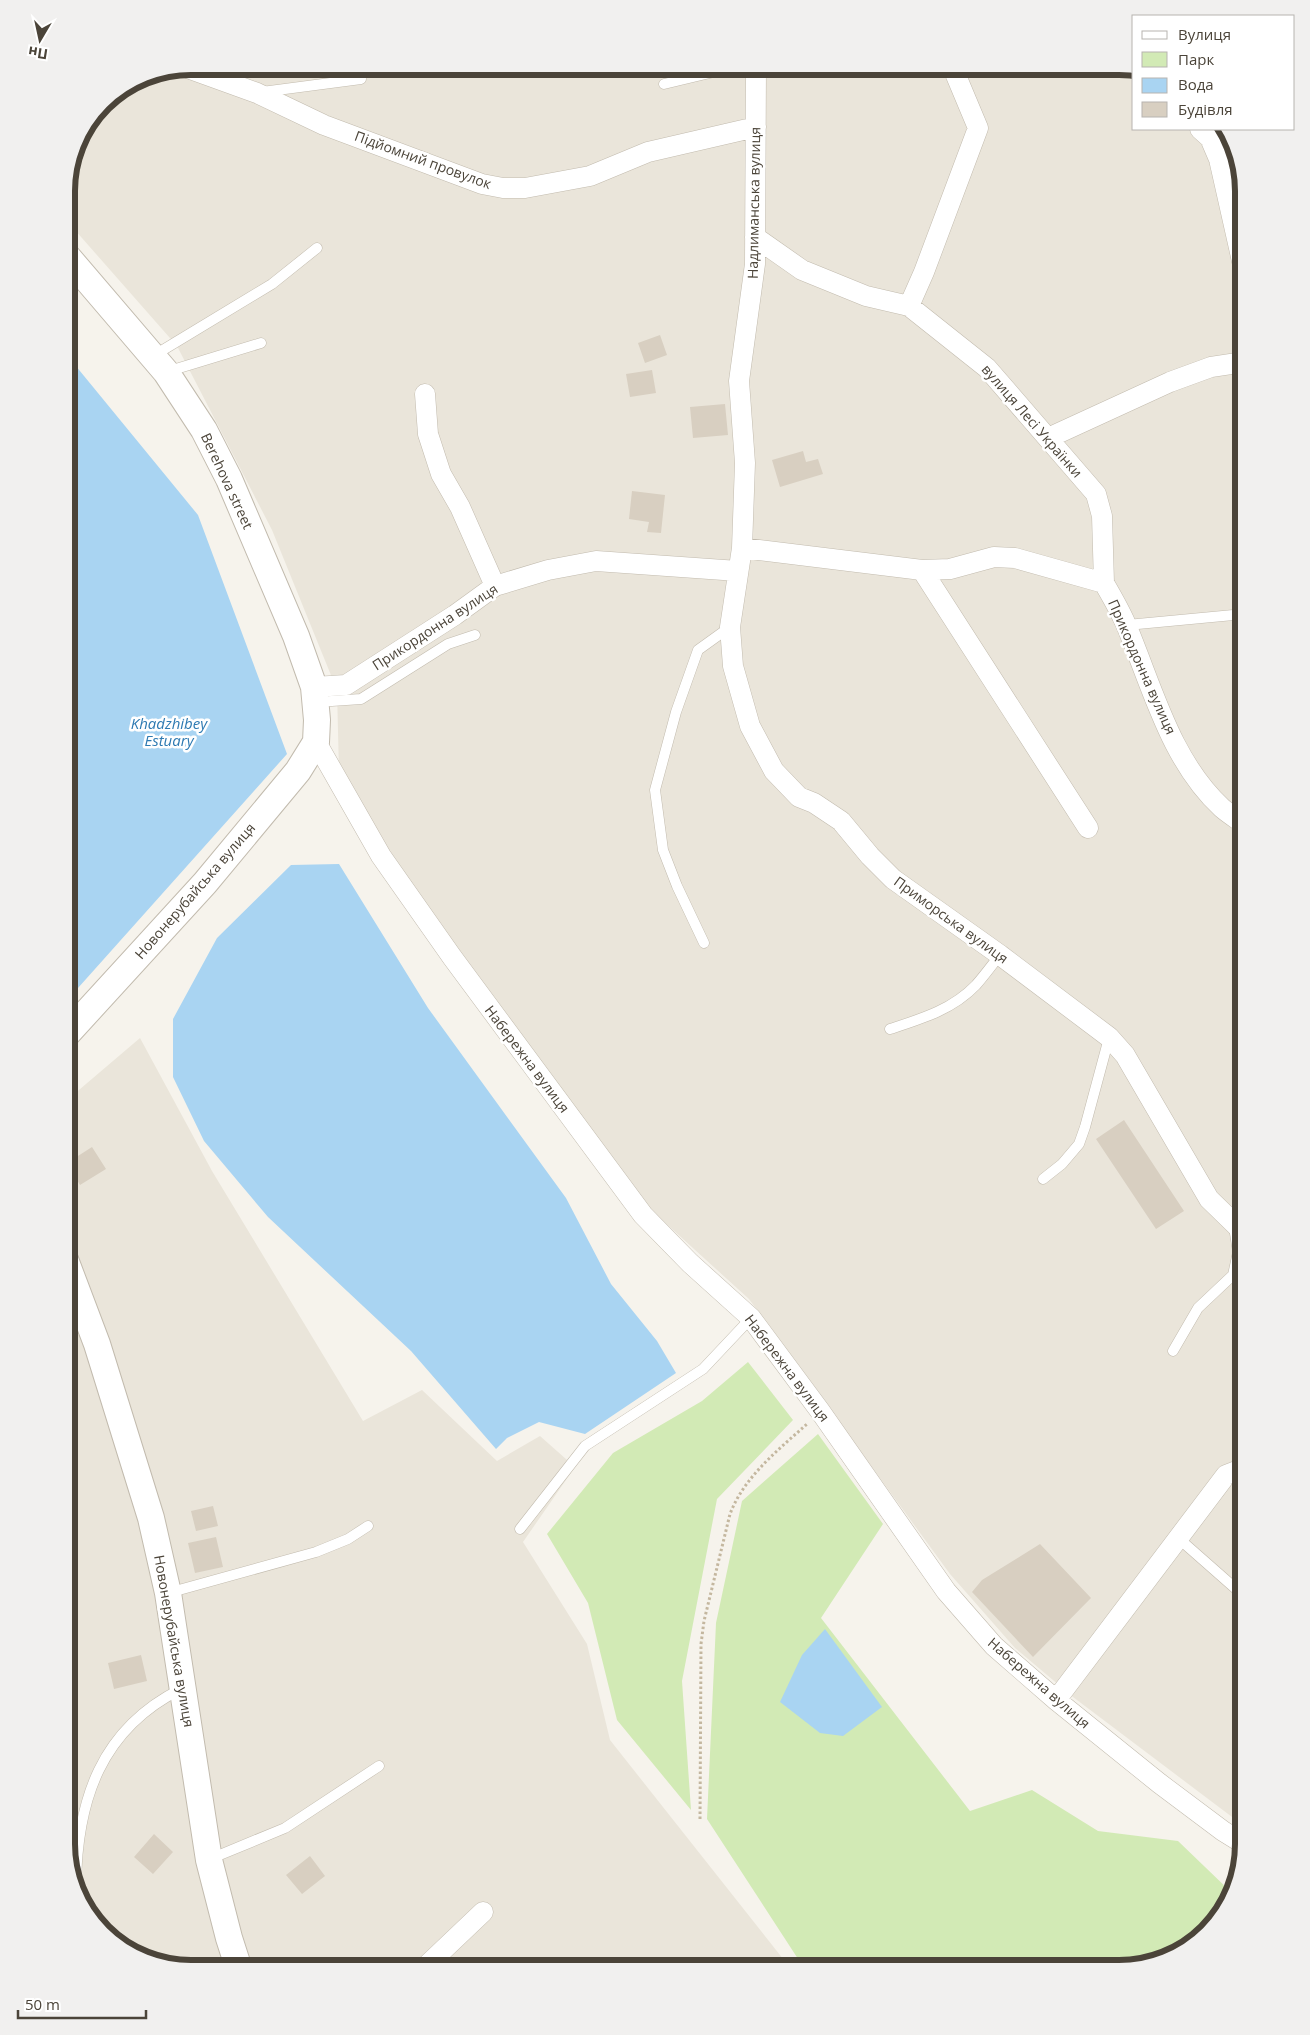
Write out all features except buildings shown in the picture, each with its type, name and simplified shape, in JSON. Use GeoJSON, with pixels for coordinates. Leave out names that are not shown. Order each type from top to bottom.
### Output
{"type":"FeatureCollection","features":[{"type":"Feature","properties":{"kind":"street","name":"Підйомний провулок"},"geometry":{"type":"LineString","coordinates":[[205,75],[256,93],[324,124],[482,184],[503,188],[526,188],[590,176],[648,152],[756,127]]}},
{"type":"Feature","properties":{"kind":"street","name":"Надлиманська вулиця"},"geometry":{"type":"LineString","coordinates":[[742,548],[745,463],[739,381],[754,264],[756,75]]}},
{"type":"Feature","properties":{"kind":"street"},"geometry":{"type":"LineString","coordinates":[[755,237],[802,270],[866,296],[909,306],[924,272],[978,128],[956,75]]}},
{"type":"Feature","properties":{"kind":"street"},"geometry":{"type":"LineString","coordinates":[[1212,133],[1235,230]]}},
{"type":"Feature","properties":{"kind":"street","name":"Berehova street"},"geometry":{"type":"LineString","coordinates":[[75,265],[160,364],[204,430],[229,479],[296,636],[315,695],[316,742]]}},
{"type":"Feature","properties":{"kind":"street","name":"вулиця Лесі Українки"},"geometry":{"type":"LineString","coordinates":[[909,306],[987,368],[1096,494],[1100,504],[1104,583]]}},
{"type":"Feature","properties":{"kind":"street"},"geometry":{"type":"LineString","coordinates":[[1048,438],[1170,382],[1211,367],[1235,363]]}},
{"type":"Feature","properties":{"kind":"street"},"geometry":{"type":"LineString","coordinates":[[425,394],[428,434],[440,474],[460,506],[495,586]]}},
{"type":"Feature","properties":{"kind":"street","name":"Прикордонна вулиця"},"geometry":{"type":"LineString","coordinates":[[742,548],[922,570],[950,569],[994,557],[1015,558],[1104,583],[1127,625],[1163,718],[1183,757],[1222,808],[1235,817]]}},
{"type":"Feature","properties":{"kind":"street","name":"Приморська вулиця"},"geometry":{"type":"LineString","coordinates":[[742,548],[730,627],[733,666],[750,726],[774,771],[799,797],[814,803],[841,821],[892,879],[1000,955],[1109,1037],[1125,1055],[1209,1199],[1235,1225]]}},
{"type":"Feature","properties":{"kind":"street","name":"Прикордонна вулиця"},"geometry":{"type":"LineString","coordinates":[[315,695],[346,685],[455,615],[495,586],[548,570],[596,561],[738,571]]}},
{"type":"Feature","properties":{"kind":"street"},"geometry":{"type":"LineString","coordinates":[[922,570],[1088,828]]}},
{"type":"Feature","properties":{"kind":"street","name":"Новонерубайська вулиця"},"geometry":{"type":"LineString","coordinates":[[75,1025],[205,883],[298,771],[316,742]]}},
{"type":"Feature","properties":{"kind":"street","name":"Набережна вулиця"},"geometry":{"type":"LineString","coordinates":[[316,742],[381,856],[458,965],[637,1207],[690,1263],[751,1318],[820,1412],[946,1591],[994,1646],[1056,1700],[1159,1783],[1235,1838]]}},
{"type":"Feature","properties":{"kind":"street","name":"Новонерубайська вулиця"},"geometry":{"type":"LineString","coordinates":[[75,1287],[96,1344],[151,1518],[168,1593],[209,1860],[235,1960]]}},
{"type":"Feature","properties":{"kind":"street"},"geometry":{"type":"LineString","coordinates":[[1056,1700],[1177,1537],[1226,1475],[1235,1472]]}},
{"type":"Feature","properties":{"kind":"street"},"geometry":{"type":"LineString","coordinates":[[432,1960],[483,1912]]}},
{"type":"Feature","properties":{"kind":"lane"},"geometry":{"type":"LineString","coordinates":[[664,84],[701,75]]}},
{"type":"Feature","properties":{"kind":"lane"},"geometry":{"type":"LineString","coordinates":[[256,93],[361,79]]}},
{"type":"Feature","properties":{"kind":"lane"},"geometry":{"type":"LineString","coordinates":[[160,364],[226,314],[272,284],[317,248]]}},
{"type":"Feature","properties":{"kind":"lane"},"geometry":{"type":"LineString","coordinates":[[160,364],[261,343]]}},
{"type":"Feature","properties":{"kind":"lane"},"geometry":{"type":"LineString","coordinates":[[1127,625],[1235,615]]}},
{"type":"Feature","properties":{"kind":"lane"},"geometry":{"type":"LineString","coordinates":[[704,943],[677,886],[663,850],[655,790],[676,712],[698,650],[730,627]]}},
{"type":"Feature","properties":{"kind":"lane"},"geometry":{"type":"LineString","coordinates":[[315,695],[361,699],[448,644],[475,635]]}},
{"type":"Feature","properties":{"kind":"lane"},"geometry":{"type":"LineString","coordinates":[[890,1030],[932,1016],[956,1002],[975,986],[1000,955]]}},
{"type":"Feature","properties":{"kind":"lane"},"geometry":{"type":"LineString","coordinates":[[1043,1179],[1062,1164],[1079,1144],[1109,1037]]}},
{"type":"Feature","properties":{"kind":"lane"},"geometry":{"type":"LineString","coordinates":[[1174,1350],[1198,1308],[1233,1275],[1235,1270]]}},
{"type":"Feature","properties":{"kind":"lane"},"geometry":{"type":"LineString","coordinates":[[520,1529],[585,1446],[703,1369],[751,1318]]}},
{"type":"Feature","properties":{"kind":"lane"},"geometry":{"type":"LineString","coordinates":[[168,1593],[316,1552],[348,1539],[368,1526]]}},
{"type":"Feature","properties":{"kind":"lane"},"geometry":{"type":"LineString","coordinates":[[1177,1537],[1235,1588]]}},
{"type":"Feature","properties":{"kind":"lane"},"geometry":{"type":"LineString","coordinates":[[77,1867],[79,1835],[85,1806],[98,1770],[118,1737],[131,1724],[167,1696],[183,1688]]}},
{"type":"Feature","properties":{"kind":"lane"},"geometry":{"type":"LineString","coordinates":[[209,1860],[285,1828],[379,1766]]}},
{"type":"Feature","properties":{"kind":"path"},"geometry":{"type":"LineString","coordinates":[[700,1820],[701,1644],[704,1621],[730,1514],[739,1494],[758,1470],[820,1412]]}},
{"type":"Feature","properties":{"kind":"shaded area"},"geometry":{"type":"Polygon","coordinates":[[[191,75],[1127,75],[1132,76],[1132,130],[1217,130],[1229,154],[1235,183],[1235,1819],[1073,1697],[1015,1648],[950,1574],[749,1299],[650,1209],[387,853],[339,772],[337,690],[272,530],[177,346],[75,230],[75,183],[77,168],[87,140],[99,120],[120,99],[147,84],[168,77],[191,75]]]}},
{"type":"Feature","properties":{"kind":"shaded area"},"geometry":{"type":"Polygon","coordinates":[[[140,1038],[212,1171],[363,1421],[422,1390],[497,1461],[540,1436],[575,1467],[523,1542],[587,1644],[610,1740],[784,1960],[183,1960],[168,1958],[140,1948],[115,1931],[104,1920],[87,1895],[81,1881],[77,1867],[75,1844],[75,1336],[103,1327],[75,1247],[75,1093],[140,1038]]]}},
{"type":"Feature","properties":{"kind":"green space"},"geometry":{"type":"Polygon","coordinates":[[[748,1362],[793,1420],[717,1499],[682,1681],[691,1810],[617,1720],[588,1603],[547,1534],[613,1453],[702,1401],[748,1362]]]}},
{"type":"Feature","properties":{"kind":"green space"},"geometry":{"type":"Polygon","coordinates":[[[818,1434],[883,1524],[821,1618],[970,1811],[1032,1790],[1098,1831],[1178,1841],[1226,1887],[1211,1915],[1190,1936],[1170,1948],[1156,1954],[1134,1959],[799,1960],[707,1819],[716,1623],[742,1501],[818,1434]]]}},
{"type":"Feature","properties":{"kind":"water","name":"Khadzhibey Estuary"},"geometry":{"type":"Polygon","coordinates":[[[75,365],[198,515],[287,754],[75,992],[75,365]]]}},
{"type":"Feature","properties":{"kind":"water"},"geometry":{"type":"Polygon","coordinates":[[[339,864],[428,1008],[566,1198],[611,1284],[657,1341],[676,1373],[585,1434],[539,1422],[507,1438],[496,1449],[411,1351],[268,1217],[204,1141],[173,1077],[173,1019],[217,938],[291,865],[339,864]]]}},
{"type":"Feature","properties":{"kind":"water"},"geometry":{"type":"Polygon","coordinates":[[[825,1629],[882,1707],[843,1736],[820,1733],[780,1702],[802,1655],[825,1629]]]}}]}
